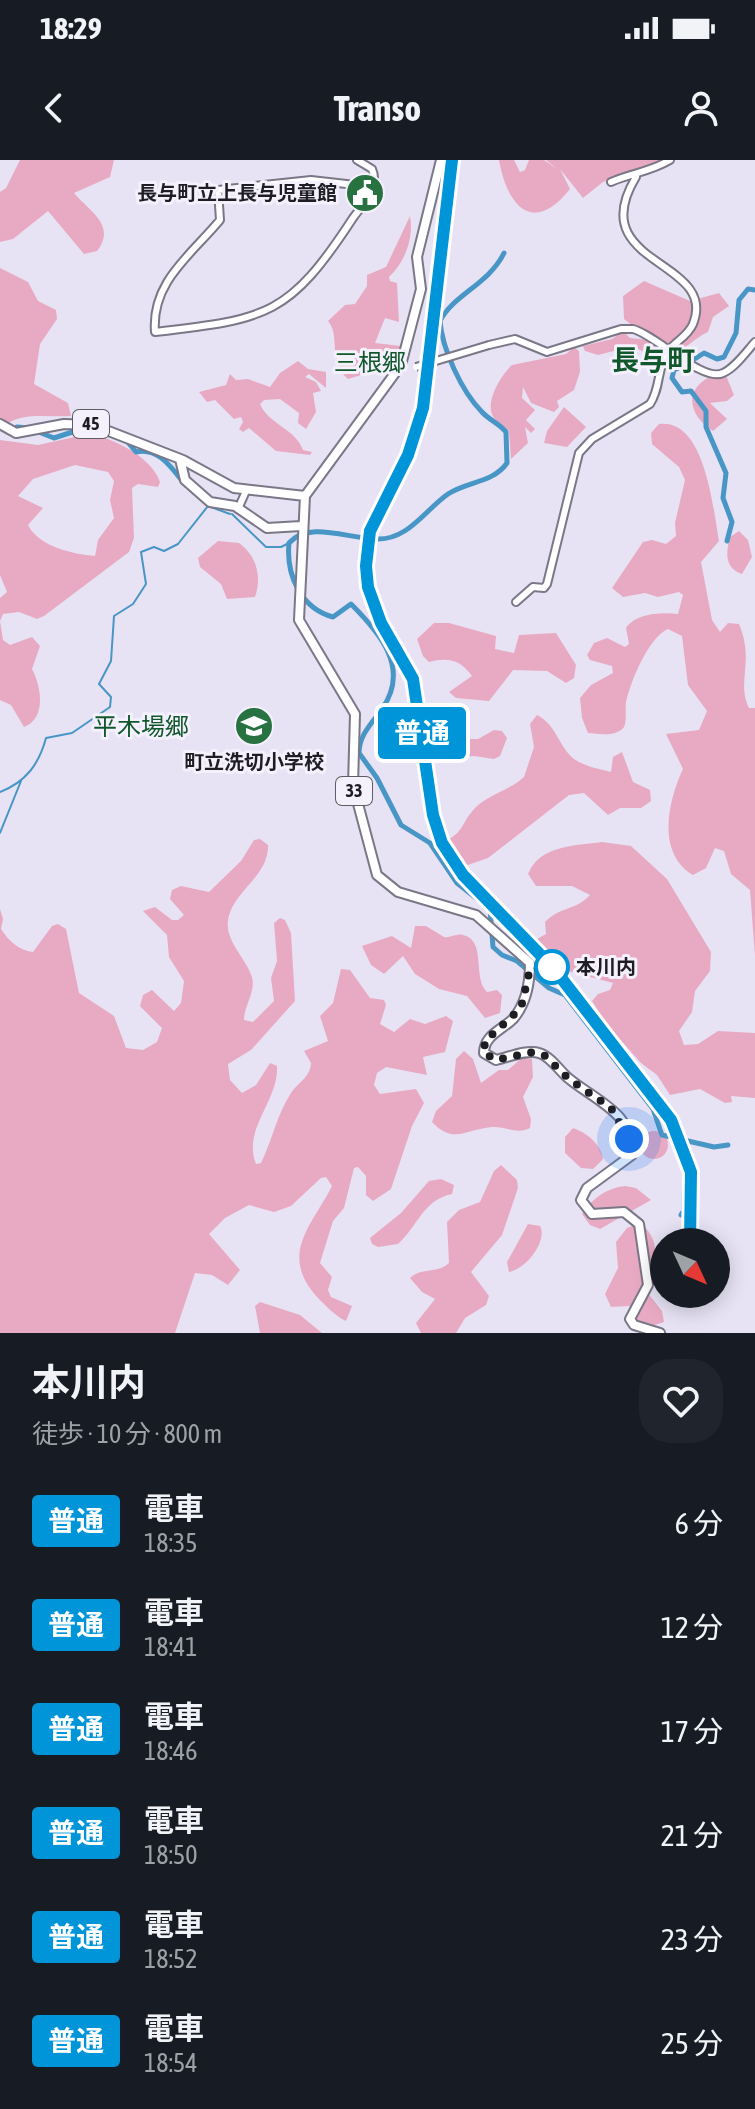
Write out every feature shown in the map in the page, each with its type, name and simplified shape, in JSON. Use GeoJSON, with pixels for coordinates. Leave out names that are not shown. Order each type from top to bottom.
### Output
{"type":"FeatureCollection","features":[{"type":"Feature","properties":{"kind":"main road","name":"33"},"geometry":{"type":"LineString","coordinates":[[441,160],[417,257],[421,289],[401,365],[305,496],[300,531],[299,620],[355,714],[353,785],[375,870],[398,892],[467,911],[491,926],[527,958],[530,972],[521,1008],[485,1041],[484,1053],[496,1060],[533,1052],[544,1055],[569,1079],[611,1108],[621,1120],[632,1155],[587,1188],[581,1200],[592,1214],[624,1212],[639,1224],[648,1285],[630,1319],[634,1325],[660,1333]]}},
{"type":"Feature","properties":{"kind":"main road","name":"45"},"geometry":{"type":"LineString","coordinates":[[0,424],[16,433],[64,424],[93,425],[180,459],[246,491],[305,496]]}},
{"type":"Feature","properties":{"kind":"main road"},"geometry":{"type":"LineString","coordinates":[[180,459],[181,473],[189,486],[210,502],[223,502],[267,528],[300,531]]}},
{"type":"Feature","properties":{"kind":"street"},"geometry":{"type":"LineString","coordinates":[[357,160],[372,169],[373,187],[317,273],[278,305],[226,324],[155,332],[156,308],[165,282],[220,220],[218,190],[311,180],[373,187]]}},
{"type":"Feature","properties":{"kind":"street"},"geometry":{"type":"LineString","coordinates":[[611,182],[626,176],[636,177],[670,160]]}},
{"type":"Feature","properties":{"kind":"street"},"geometry":{"type":"LineString","coordinates":[[516,602],[533,587],[544,588],[547,584],[579,453],[592,439],[650,404],[670,349],[693,324],[696,304],[684,281],[638,249],[626,234],[623,215],[636,177]]}},
{"type":"Feature","properties":{"kind":"street"},"geometry":{"type":"LineString","coordinates":[[401,365],[416,367],[515,339],[547,352],[627,328],[639,330],[700,370],[716,375],[726,372],[755,342]]}},
{"type":"Feature","properties":{"kind":"street"},"geometry":{"type":"LineString","coordinates":[[238,509],[246,491]]}},
{"type":"Feature","properties":{"kind":"shaded area"},"geometry":{"type":"Polygon","coordinates":[[[20,160],[114,160],[110,177],[74,193],[102,226],[104,234],[97,251],[84,254],[48,211],[13,239],[0,242],[0,192],[6,188],[20,160]]]}},
{"type":"Feature","properties":{"kind":"shaded area"},"geometry":{"type":"Polygon","coordinates":[[[499,160],[514,160],[520,172],[525,170],[529,160],[544,160],[557,169],[546,160],[663,160],[603,182],[583,198],[560,169],[570,189],[557,203],[533,213],[515,202],[508,191],[499,160]]]}},
{"type":"Feature","properties":{"kind":"shaded area"},"geometry":{"type":"Polygon","coordinates":[[[410,216],[411,233],[407,249],[389,277],[390,281],[397,283],[399,322],[385,318],[375,343],[401,346],[400,355],[388,377],[393,352],[386,350],[361,375],[348,379],[338,364],[334,334],[328,321],[345,305],[355,304],[367,286],[367,275],[386,267],[410,216]]]}},
{"type":"Feature","properties":{"kind":"shaded area"},"geometry":{"type":"Polygon","coordinates":[[[0,268],[28,282],[38,301],[56,310],[57,319],[40,344],[34,384],[68,403],[71,416],[24,417],[0,430],[0,268]]]}},
{"type":"Feature","properties":{"kind":"shaded area"},"geometry":{"type":"Polygon","coordinates":[[[644,281],[690,301],[719,293],[729,306],[713,317],[708,332],[682,350],[672,354],[659,346],[663,352],[658,360],[633,346],[598,355],[585,351],[583,346],[612,339],[623,331],[630,338],[651,340],[624,319],[623,296],[644,281]]]}},
{"type":"Feature","properties":{"kind":"shaded area"},"geometry":{"type":"Polygon","coordinates":[[[574,347],[579,351],[580,372],[574,390],[557,401],[559,407],[554,412],[531,403],[523,387],[522,398],[535,410],[526,420],[535,429],[531,433],[525,427],[528,443],[511,459],[509,431],[495,420],[491,412],[492,397],[499,382],[512,365],[566,354],[574,347]]]}},
{"type":"Feature","properties":{"kind":"shaded area"},"geometry":{"type":"Polygon","coordinates":[[[298,361],[308,369],[326,372],[326,388],[309,374],[305,377],[316,382],[321,391],[313,393],[316,412],[306,429],[298,423],[299,413],[280,399],[264,400],[260,404],[303,450],[312,452],[310,455],[276,451],[249,428],[243,432],[239,429],[243,422],[241,417],[234,419],[215,400],[207,402],[199,392],[226,385],[230,374],[236,380],[248,379],[270,387],[280,373],[298,361]]]}},
{"type":"Feature","properties":{"kind":"shaded area"},"geometry":{"type":"Polygon","coordinates":[[[725,373],[734,395],[727,401],[710,403],[727,419],[713,431],[696,414],[693,396],[703,381],[725,373]]]}},
{"type":"Feature","properties":{"kind":"shaded area"},"geometry":{"type":"Polygon","coordinates":[[[564,407],[586,427],[567,447],[544,443],[547,431],[564,407]]]}},
{"type":"Feature","properties":{"kind":"shaded area"},"geometry":{"type":"Polygon","coordinates":[[[659,424],[675,426],[687,435],[697,449],[710,487],[719,541],[701,562],[712,620],[720,632],[728,623],[739,624],[743,637],[745,698],[749,708],[755,708],[755,956],[750,890],[731,874],[724,851],[715,848],[706,868],[693,875],[681,865],[670,840],[670,811],[683,769],[666,734],[699,730],[707,711],[688,685],[682,636],[668,629],[647,651],[628,693],[625,724],[621,730],[608,734],[588,733],[582,718],[580,698],[591,685],[613,673],[612,666],[590,660],[587,655],[594,643],[607,638],[625,647],[629,644],[626,628],[630,623],[650,615],[678,614],[683,595],[679,592],[658,597],[645,593],[623,597],[612,588],[643,542],[652,540],[666,544],[676,536],[675,523],[685,480],[679,467],[652,444],[651,433],[659,424]]]}},
{"type":"Feature","properties":{"kind":"shaded area"},"geometry":{"type":"Polygon","coordinates":[[[88,434],[119,444],[149,464],[160,482],[158,487],[138,484],[132,488],[134,538],[129,552],[44,616],[37,619],[19,612],[3,614],[0,621],[0,598],[7,592],[0,575],[0,440],[38,445],[88,434]],[[75,465],[33,479],[18,496],[43,508],[28,525],[33,533],[57,548],[95,556],[98,540],[114,518],[110,500],[114,481],[108,472],[75,465]]]}},
{"type":"Feature","properties":{"kind":"shaded area"},"geometry":{"type":"Polygon","coordinates":[[[739,531],[748,540],[752,557],[742,574],[729,564],[727,554],[730,537],[739,531]]]}},
{"type":"Feature","properties":{"kind":"shaded area"},"geometry":{"type":"Polygon","coordinates":[[[218,541],[239,543],[250,554],[258,575],[255,597],[227,599],[221,584],[200,567],[198,558],[218,541]]]}},
{"type":"Feature","properties":{"kind":"shaded area"},"geometry":{"type":"Polygon","coordinates":[[[0,621],[3,640],[10,645],[32,637],[40,646],[32,669],[38,684],[39,709],[31,723],[24,727],[11,705],[0,700],[0,621]]]}},
{"type":"Feature","properties":{"kind":"shaded area"},"geometry":{"type":"Polygon","coordinates":[[[434,623],[449,623],[496,636],[495,649],[514,653],[519,635],[556,633],[576,665],[574,678],[566,683],[547,671],[513,670],[489,701],[456,698],[449,692],[472,676],[454,661],[429,662],[423,656],[417,639],[434,623]]]}},
{"type":"Feature","properties":{"kind":"shaded area"},"geometry":{"type":"Polygon","coordinates":[[[537,715],[549,724],[569,754],[582,764],[611,772],[613,757],[622,752],[633,782],[650,790],[651,801],[641,808],[620,808],[608,815],[584,793],[569,795],[488,858],[459,868],[439,848],[441,843],[458,832],[481,803],[524,777],[534,747],[530,724],[537,715]]]}},
{"type":"Feature","properties":{"kind":"shaded area"},"geometry":{"type":"Polygon","coordinates":[[[494,730],[502,731],[507,738],[500,756],[494,759],[474,756],[450,758],[440,747],[448,739],[478,739],[494,730]]]}},
{"type":"Feature","properties":{"kind":"shaded area"},"geometry":{"type":"Polygon","coordinates":[[[260,839],[268,845],[267,856],[257,875],[236,901],[228,921],[233,943],[252,977],[244,1020],[253,1022],[274,1001],[271,978],[277,961],[274,923],[280,918],[285,920],[291,933],[295,1001],[251,1050],[228,1064],[230,1080],[242,1093],[256,1085],[270,1063],[277,1066],[273,1091],[254,1139],[256,1164],[261,1163],[286,1101],[308,1072],[311,1063],[304,1051],[328,1041],[320,1016],[333,1003],[341,969],[350,970],[370,998],[384,1000],[386,1005],[380,1024],[394,1032],[410,1019],[425,1024],[446,1016],[453,1021],[445,1052],[423,1057],[427,1075],[386,1067],[377,1073],[374,1085],[380,1094],[416,1089],[424,1103],[412,1126],[391,1189],[373,1201],[366,1195],[366,1176],[358,1167],[354,1168],[344,1208],[333,1221],[320,1263],[332,1277],[328,1290],[331,1297],[352,1306],[346,1321],[317,1297],[300,1267],[302,1241],[332,1186],[326,1177],[321,1178],[291,1206],[274,1212],[249,1205],[225,1218],[209,1234],[240,1270],[228,1285],[212,1275],[195,1273],[175,1333],[0,1333],[0,909],[3,919],[1,929],[14,944],[28,951],[33,952],[52,926],[58,924],[66,929],[79,993],[114,1016],[126,1048],[143,1050],[157,1042],[162,1028],[140,1006],[143,995],[152,990],[174,1011],[181,1003],[184,981],[169,957],[167,935],[143,911],[155,907],[172,920],[178,920],[184,915],[170,899],[172,890],[181,886],[209,892],[241,861],[254,840],[260,839]]]}},
{"type":"Feature","properties":{"kind":"shaded area"},"geometry":{"type":"Polygon","coordinates":[[[602,842],[631,846],[667,879],[711,952],[710,971],[695,991],[692,1012],[679,1031],[684,1045],[698,1044],[718,1031],[755,1033],[755,1098],[731,1096],[732,1102],[725,1103],[700,1089],[670,1095],[657,1075],[641,1063],[608,1026],[592,1001],[598,994],[610,990],[613,983],[568,971],[535,940],[546,934],[545,922],[550,917],[590,895],[572,886],[536,886],[528,874],[533,864],[549,852],[602,842]]]}},
{"type":"Feature","properties":{"kind":"shaded area"},"geometry":{"type":"Polygon","coordinates":[[[415,926],[426,926],[444,937],[460,935],[470,938],[475,944],[483,986],[487,992],[497,990],[502,995],[500,1013],[485,1018],[467,996],[439,989],[415,974],[403,956],[384,974],[371,965],[362,946],[392,936],[411,948],[415,926]]]}},
{"type":"Feature","properties":{"kind":"shaded area"},"geometry":{"type":"Polygon","coordinates":[[[464,1051],[473,1059],[481,1083],[499,1070],[508,1070],[523,1057],[532,1059],[533,1077],[523,1097],[531,1119],[530,1128],[521,1131],[492,1127],[454,1134],[447,1133],[432,1122],[436,1111],[452,1096],[456,1059],[464,1051]]]}},
{"type":"Feature","properties":{"kind":"shaded area"},"geometry":{"type":"Polygon","coordinates":[[[573,1128],[588,1136],[599,1149],[603,1159],[593,1169],[581,1168],[565,1153],[565,1137],[573,1128]]]}},
{"type":"Feature","properties":{"kind":"shaded area"},"geometry":{"type":"Polygon","coordinates":[[[654,1131],[664,1135],[668,1145],[664,1155],[654,1159],[644,1155],[640,1145],[644,1135],[654,1131]]]}},
{"type":"Feature","properties":{"kind":"shaded area"},"geometry":{"type":"Polygon","coordinates":[[[501,1165],[517,1180],[518,1188],[502,1235],[471,1272],[489,1296],[486,1305],[465,1318],[456,1333],[421,1333],[416,1323],[435,1299],[422,1292],[410,1278],[449,1263],[447,1222],[459,1210],[480,1202],[494,1171],[501,1165]]]}},
{"type":"Feature","properties":{"kind":"shaded area"},"geometry":{"type":"Polygon","coordinates":[[[441,1179],[454,1185],[452,1194],[427,1208],[398,1244],[378,1247],[372,1244],[370,1238],[401,1213],[429,1181],[441,1179]]]}},
{"type":"Feature","properties":{"kind":"shaded area"},"geometry":{"type":"Polygon","coordinates":[[[625,1186],[636,1188],[651,1200],[600,1229],[590,1225],[582,1214],[590,1203],[606,1192],[625,1186]]]}},
{"type":"Feature","properties":{"kind":"shaded area"},"geometry":{"type":"Polygon","coordinates":[[[640,1223],[650,1234],[647,1292],[650,1308],[660,1308],[664,1322],[645,1328],[638,1324],[629,1306],[611,1307],[605,1294],[618,1268],[616,1242],[627,1228],[640,1223]]]}},
{"type":"Feature","properties":{"kind":"shaded area"},"geometry":{"type":"Polygon","coordinates":[[[528,1224],[540,1226],[541,1239],[534,1254],[522,1266],[509,1272],[507,1262],[528,1224]]]}},
{"type":"Feature","properties":{"kind":"shaded area"},"geometry":{"type":"Polygon","coordinates":[[[260,1302],[300,1315],[322,1333],[260,1333],[255,1306],[260,1302]]]}},
{"type":"Feature","properties":{"kind":"waterway"},"geometry":{"type":"LineString","coordinates":[[504,253],[490,273],[453,304],[440,321],[449,357],[460,382],[482,412],[506,432],[507,463],[495,474],[448,494],[398,535],[377,539],[330,532],[297,536],[289,543],[293,578],[304,598],[322,613],[333,617],[351,604],[381,639],[392,665],[393,679],[390,694],[364,735],[359,753],[377,778],[401,825],[430,843],[457,883],[490,909],[493,947],[517,961],[549,988],[565,995],[653,1109],[662,1135],[714,1147],[728,1145]]}},
{"type":"Feature","properties":{"kind":"waterway"},"geometry":{"type":"LineString","coordinates":[[693,360],[704,353],[717,359],[724,357],[736,333],[739,300],[748,289],[755,290]]}},
{"type":"Feature","properties":{"kind":"waterway"},"geometry":{"type":"LineString","coordinates":[[683,366],[674,370],[672,378],[682,392],[691,391],[706,411],[706,427],[726,473],[723,498],[732,522],[727,541]]}},
{"type":"Feature","properties":{"kind":"waterway"},"geometry":{"type":"LineString","coordinates":[[17,427],[30,428]]}},
{"type":"Feature","properties":{"kind":"waterway"},"geometry":{"type":"LineString","coordinates":[[36,431],[54,438],[88,427],[106,432]]}},
{"type":"Feature","properties":{"kind":"waterway"},"geometry":{"type":"LineString","coordinates":[[126,440],[136,452],[157,455],[183,482]]}},
{"type":"Feature","properties":{"kind":"waterway"},"geometry":{"type":"LineString","coordinates":[[0,792],[30,771],[40,756],[46,738],[72,733],[110,707],[111,697],[99,684],[111,661],[114,616],[133,604],[146,584],[141,552],[154,547],[164,551],[178,544],[208,506],[230,514]]}},
{"type":"Feature","properties":{"kind":"waterway"},"geometry":{"type":"LineString","coordinates":[[232,514],[266,547],[281,547],[289,543]]}},
{"type":"Feature","properties":{"kind":"waterway"},"geometry":{"type":"LineString","coordinates":[[0,833],[21,781]]}},
{"type":"Feature","properties":{"kind":"waterway"},"geometry":{"type":"LineString","coordinates":[[681,1152],[683,1157]]}},
{"type":"Feature","properties":{"kind":"waterway"},"geometry":{"type":"LineString","coordinates":[[684,1210],[685,1161]]}},
{"type":"Feature","properties":{"kind":"railway"},"geometry":{"type":"LineString","coordinates":[[452,160],[423,408],[408,455],[370,531],[366,566],[371,599],[413,679],[433,815],[442,843],[463,875],[555,970],[671,1120],[686,1154],[693,1206]]}},
{"type":"Feature","properties":{"kind":"train","name":"普通"},"geometry":{"type":"LineString","coordinates":[[452,160],[423,408],[408,455],[370,531],[366,566],[368,587],[381,623],[403,656],[413,679],[419,701],[433,815],[442,843],[463,875],[555,970],[671,1120],[680,1136],[691,1172],[691,1228]]}},
{"type":"Feature","properties":{"kind":"place","name":"長与町立上長与児童館"},"geometry":{"type":"Point","coordinates":[365,193]}},
{"type":"Feature","properties":{"kind":"place","name":"町立洗切小学校"},"geometry":{"type":"Point","coordinates":[254,726]}},
{"type":"Feature","properties":{"kind":"place","name":"本川内"},"geometry":{"type":"Point","coordinates":[552,967]}},
{"type":"Feature","properties":{"kind":"district","name":"長与町"},"geometry":{"type":"Point","coordinates":[653,360]}},
{"type":"Feature","properties":{"kind":"district","name":"三根郷"},"geometry":{"type":"Point","coordinates":[370,363]}},
{"type":"Feature","properties":{"kind":"district","name":"平木場郷"},"geometry":{"type":"Point","coordinates":[141,727]}},
{"type":"Feature","properties":{"kind":"route"},"geometry":{"type":"LineString","coordinates":[[552,967],[530,969],[521,1008],[485,1041],[484,1053],[496,1060],[533,1052],[544,1055],[569,1079],[591,1091],[617,1113],[629,1139]]}}]}
